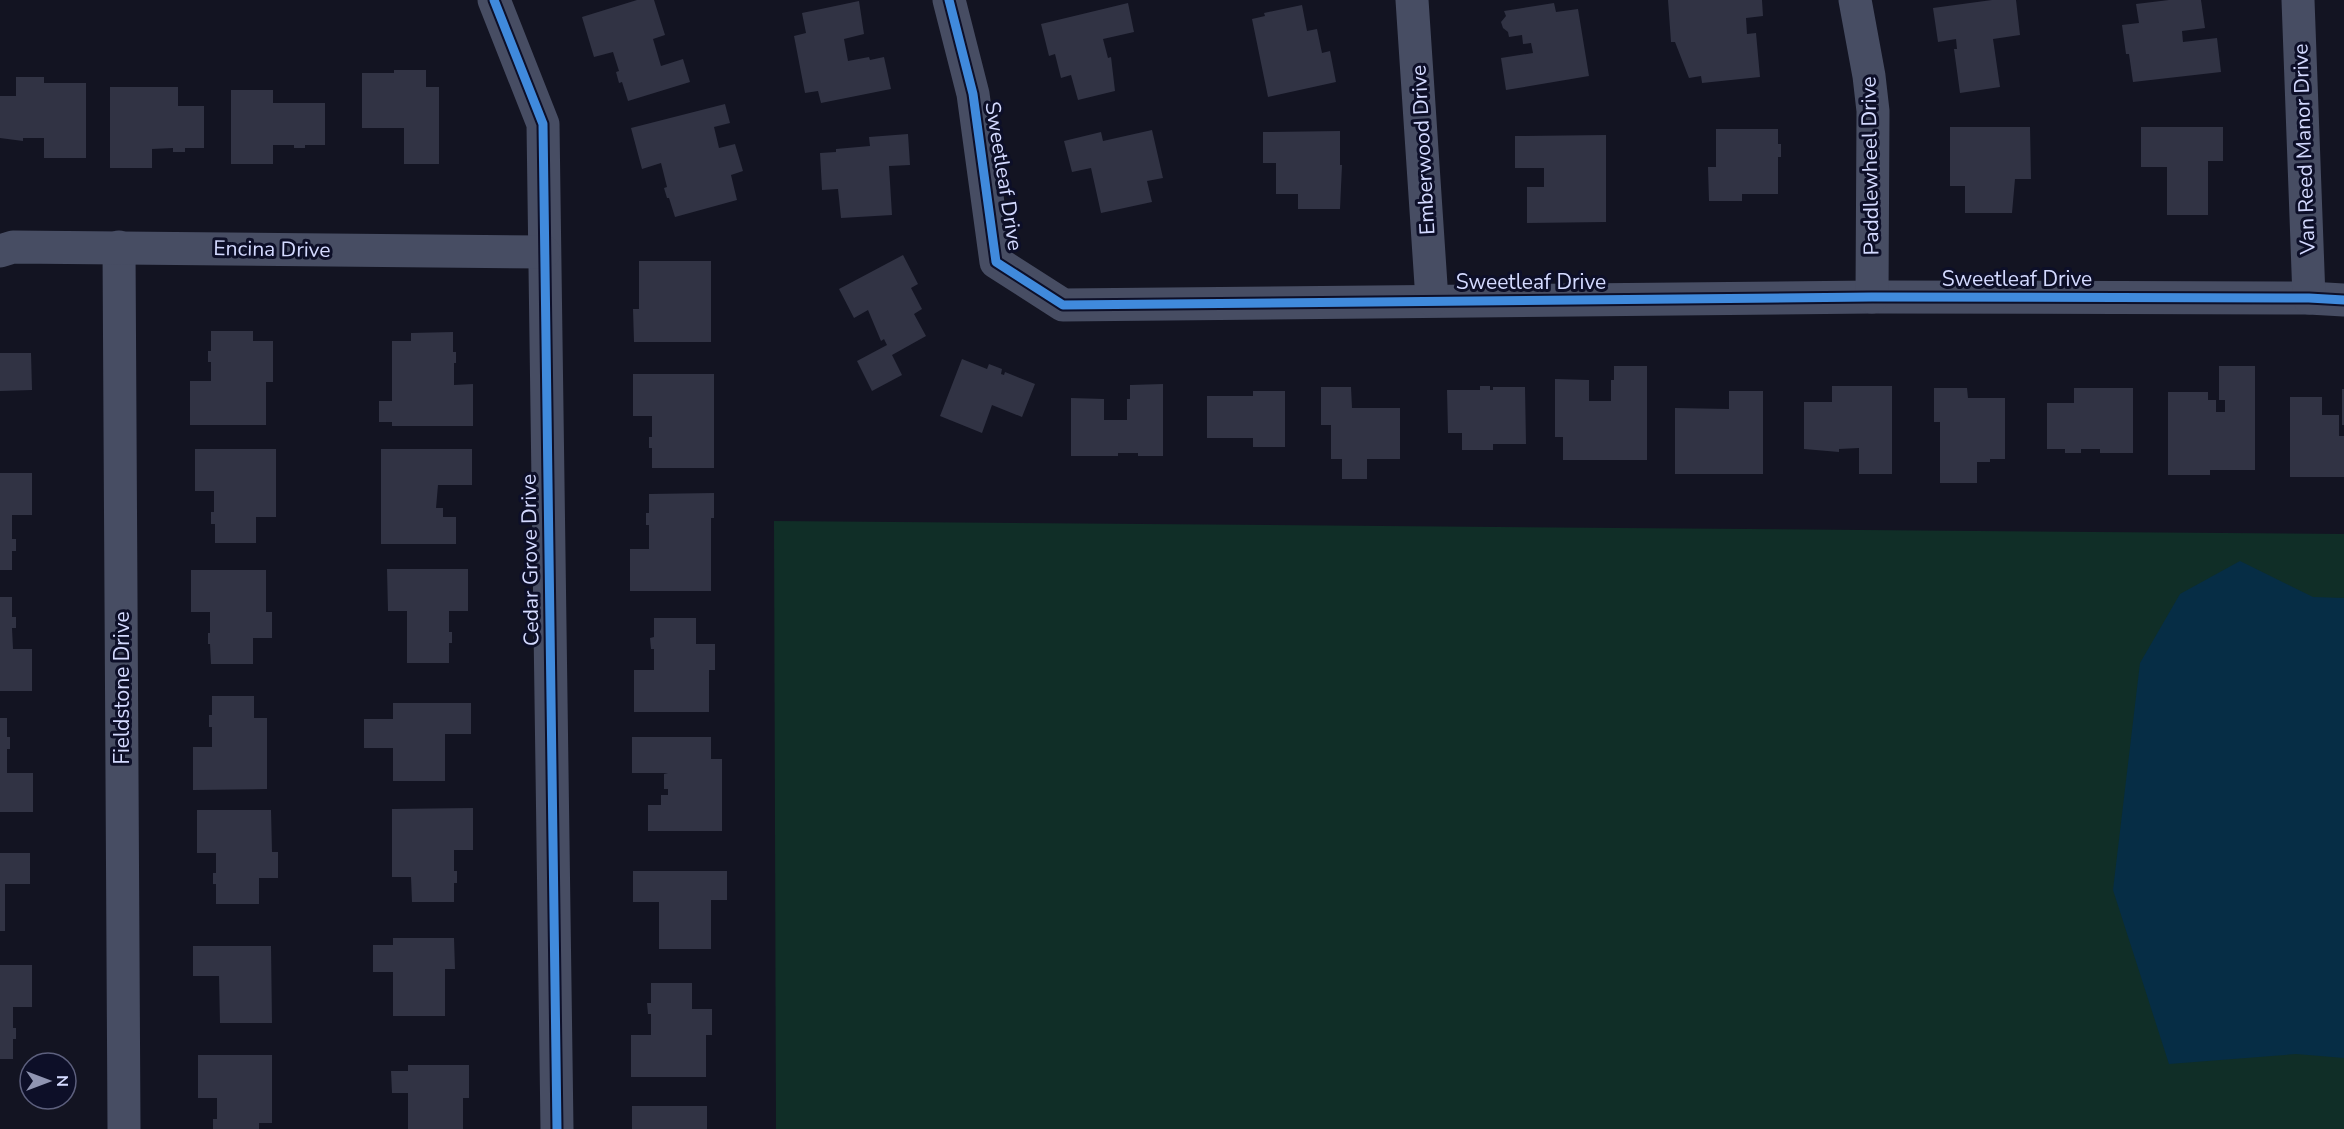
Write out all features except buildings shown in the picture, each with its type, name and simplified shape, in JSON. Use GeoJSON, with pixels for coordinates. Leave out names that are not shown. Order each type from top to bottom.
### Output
{"type":"FeatureCollection","features":[{"type":"Feature","properties":{"kind":"street","name":"Cedar Grove Drive"},"geometry":{"type":"LineString","coordinates":[[494,0],[543,124],[557,1129]]}},
{"type":"Feature","properties":{"kind":"street","name":"Sweetleaf Drive"},"geometry":{"type":"LineString","coordinates":[[949,0],[973,94],[996,262],[1062,304],[1872,297],[2344,300]]}},
{"type":"Feature","properties":{"kind":"street","name":"Emberwood Drive"},"geometry":{"type":"LineString","coordinates":[[1412,0],[1432,300]]}},
{"type":"Feature","properties":{"kind":"street","name":"Paddlewheel Drive"},"geometry":{"type":"LineString","coordinates":[[1855,0],[1873,111],[1872,297]]}},
{"type":"Feature","properties":{"kind":"street","name":"Van Reed Manor Drive"},"geometry":{"type":"LineString","coordinates":[[2298,0],[2309,298]]}},
{"type":"Feature","properties":{"kind":"street","name":"Encina Drive"},"geometry":{"type":"LineString","coordinates":[[0,251],[13,247],[119,247],[544,252]]}},
{"type":"Feature","properties":{"kind":"street","name":"Fieldstone Drive"},"geometry":{"type":"LineString","coordinates":[[119,247],[124,1129]]}},
{"type":"Feature","properties":{"kind":"green space"},"geometry":{"type":"Polygon","coordinates":[[[774,521],[2344,534],[2344,1129],[776,1129],[774,521]]]}},
{"type":"Feature","properties":{"kind":"water"},"geometry":{"type":"Polygon","coordinates":[[[2240,561],[2313,597],[2344,598],[2344,1058],[2296,1054],[2169,1064],[2113,890],[2140,663],[2180,594],[2240,561]]]}},
{"type":"Feature","properties":{"kind":"cycle path"},"geometry":{"type":"LineString","coordinates":[[494,0],[543,124],[557,1129]]}},
{"type":"Feature","properties":{"kind":"cycle path"},"geometry":{"type":"LineString","coordinates":[[949,0],[973,94],[996,262],[1063,305],[1872,297],[2344,300]]}}]}
